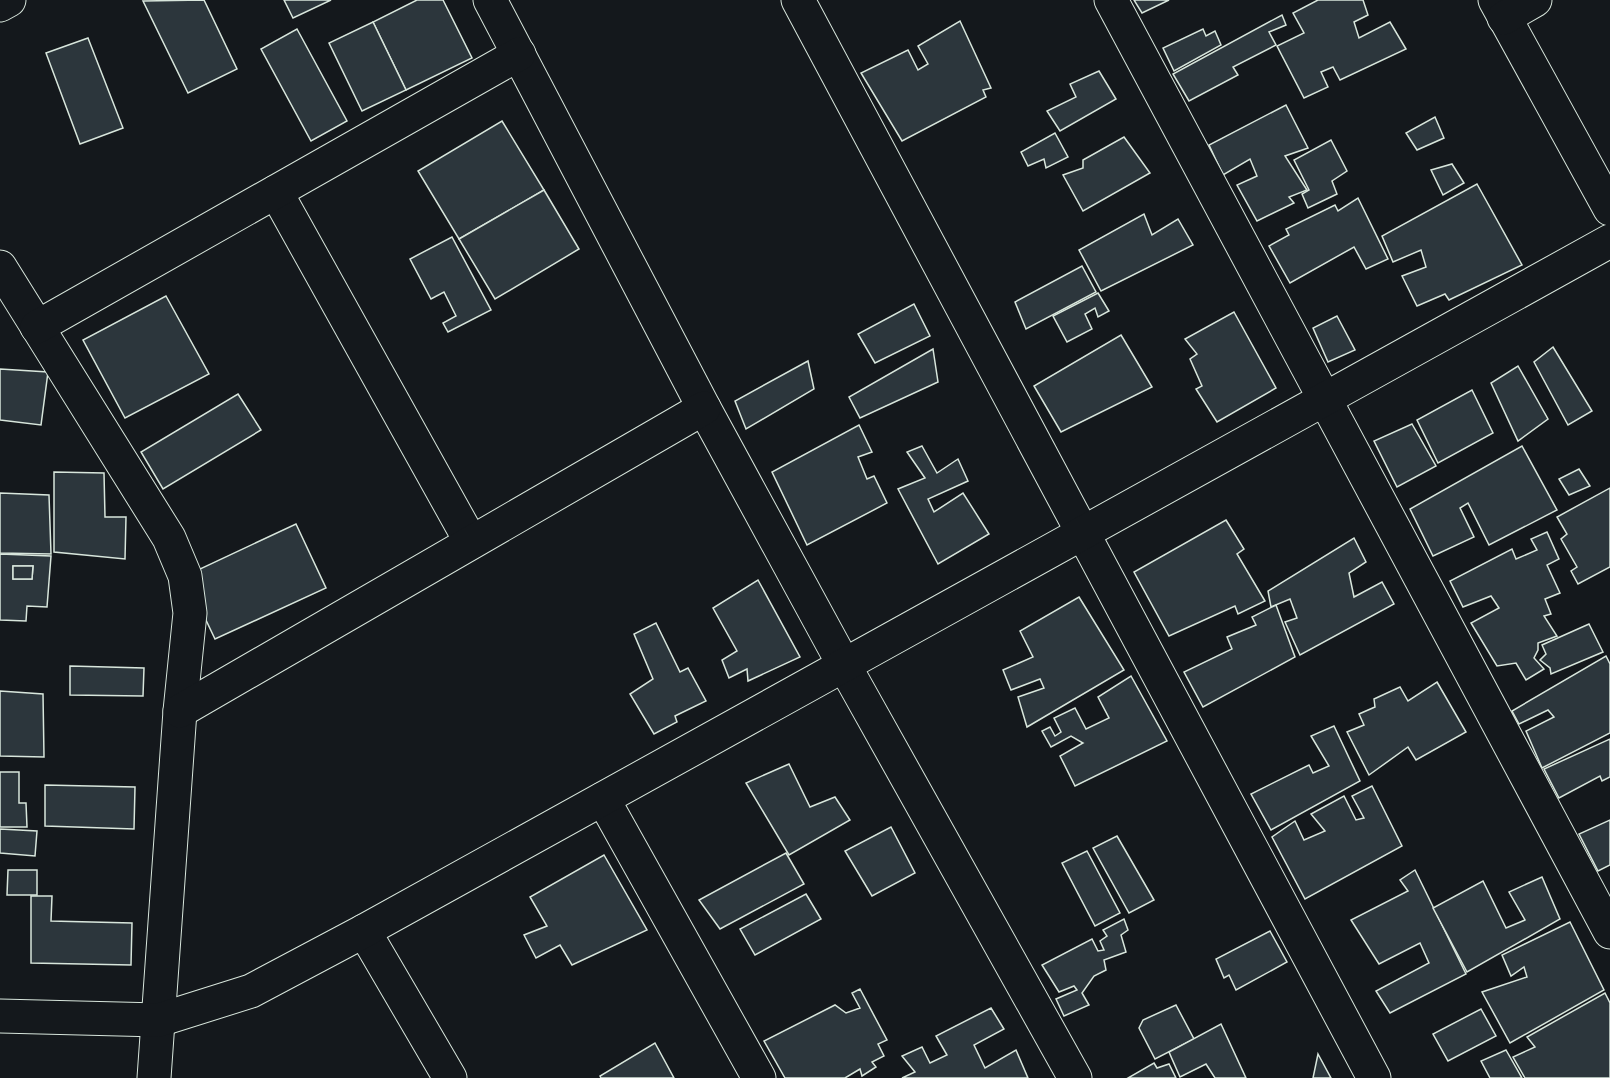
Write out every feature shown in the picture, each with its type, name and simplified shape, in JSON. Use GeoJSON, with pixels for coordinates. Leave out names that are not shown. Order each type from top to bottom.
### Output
{"type":"FeatureCollection","features":[{"type":"Feature","properties":{"kind":"street"},"geometry":{"type":"LineString","coordinates":[[0,5],[9,0]]}},
{"type":"Feature","properties":{"kind":"street"},"geometry":{"type":"LineString","coordinates":[[490,0],[704,408],[1069,1076]]}},
{"type":"Feature","properties":{"kind":"street"},"geometry":{"type":"LineString","coordinates":[[798,0],[1374,1078]]}},
{"type":"Feature","properties":{"kind":"street"},"geometry":{"type":"LineString","coordinates":[[1111,0],[1610,932]]}},
{"type":"Feature","properties":{"kind":"street"},"geometry":{"type":"LineString","coordinates":[[1535,0],[1499,9],[1610,209]]}},
{"type":"Feature","properties":{"kind":"street"},"geometry":{"type":"LineString","coordinates":[[37,327],[519,54]]}},
{"type":"Feature","properties":{"kind":"street"},"geometry":{"type":"LineString","coordinates":[[276,192],[471,542]]}},
{"type":"Feature","properties":{"kind":"street"},"geometry":{"type":"LineString","coordinates":[[0,1016],[159,1020],[251,991],[364,931],[1610,241]]}},
{"type":"Feature","properties":{"kind":"street"},"geometry":{"type":"LineString","coordinates":[[0,267],[169,538],[185,576],[190,613],[180,711],[154,1078]]}},
{"type":"Feature","properties":{"kind":"street"},"geometry":{"type":"LineString","coordinates":[[180,711],[704,408]]}},
{"type":"Feature","properties":{"kind":"street"},"geometry":{"type":"LineString","coordinates":[[603,799],[759,1078]]}},
{"type":"Feature","properties":{"kind":"street"},"geometry":{"type":"LineString","coordinates":[[364,931],[450,1078]]}},
{"type":"Feature","properties":{"kind":"building"},"geometry":{"type":"Polygon","coordinates":[[[204,0],[237,69],[188,93],[143,1],[204,0]]]}},
{"type":"Feature","properties":{"kind":"building"},"geometry":{"type":"Polygon","coordinates":[[[284,0],[331,0],[293,18],[284,0]]]}},
{"type":"Feature","properties":{"kind":"building"},"geometry":{"type":"Polygon","coordinates":[[[417,0],[443,0],[472,58],[406,90],[373,22],[417,0]]]}},
{"type":"Feature","properties":{"kind":"building"},"geometry":{"type":"Polygon","coordinates":[[[1134,0],[1169,0],[1142,13],[1134,0]]]}},
{"type":"Feature","properties":{"kind":"building"},"geometry":{"type":"Polygon","coordinates":[[[1318,0],[1363,0],[1368,15],[1354,22],[1359,38],[1390,22],[1406,49],[1340,80],[1333,67],[1321,72],[1328,87],[1304,98],[1277,46],[1304,33],[1293,13],[1318,0]]]}},
{"type":"Feature","properties":{"kind":"building"},"geometry":{"type":"Polygon","coordinates":[[[1282,15],[1286,25],[1269,32],[1276,45],[1233,67],[1238,75],[1189,101],[1173,74],[1282,15]]]}},
{"type":"Feature","properties":{"kind":"building"},"geometry":{"type":"Polygon","coordinates":[[[960,21],[991,88],[983,90],[986,97],[902,141],[861,73],[908,50],[918,70],[928,64],[918,46],[960,21]]]}},
{"type":"Feature","properties":{"kind":"building"},"geometry":{"type":"Polygon","coordinates":[[[373,22],[406,90],[362,111],[329,43],[373,22]]]}},
{"type":"Feature","properties":{"kind":"building"},"geometry":{"type":"Polygon","coordinates":[[[297,29],[347,121],[311,141],[261,49],[297,29]]]}},
{"type":"Feature","properties":{"kind":"building"},"geometry":{"type":"Polygon","coordinates":[[[1203,29],[1206,36],[1215,31],[1221,45],[1174,71],[1163,48],[1203,29]]]}},
{"type":"Feature","properties":{"kind":"building"},"geometry":{"type":"Polygon","coordinates":[[[88,38],[123,128],[80,144],[46,53],[88,38]]]}},
{"type":"Feature","properties":{"kind":"building"},"geometry":{"type":"Polygon","coordinates":[[[1099,71],[1116,99],[1060,131],[1047,111],[1076,97],[1070,84],[1099,71]]]}},
{"type":"Feature","properties":{"kind":"building"},"geometry":{"type":"Polygon","coordinates":[[[1286,105],[1308,148],[1285,156],[1307,190],[1289,197],[1294,203],[1257,221],[1237,185],[1257,176],[1250,159],[1223,175],[1209,145],[1286,105]]]}},
{"type":"Feature","properties":{"kind":"building"},"geometry":{"type":"Polygon","coordinates":[[[1435,117],[1444,138],[1417,150],[1406,133],[1435,117]]]}},
{"type":"Feature","properties":{"kind":"building"},"geometry":{"type":"Polygon","coordinates":[[[502,121],[544,190],[459,239],[418,171],[502,121]]]}},
{"type":"Feature","properties":{"kind":"building"},"geometry":{"type":"Polygon","coordinates":[[[1055,133],[1068,157],[1046,168],[1044,159],[1028,166],[1021,152],[1055,133]]]}},
{"type":"Feature","properties":{"kind":"building"},"geometry":{"type":"Polygon","coordinates":[[[1124,137],[1150,173],[1083,211],[1063,175],[1083,168],[1083,160],[1124,137]]]}},
{"type":"Feature","properties":{"kind":"building"},"geometry":{"type":"Polygon","coordinates":[[[1331,140],[1347,171],[1332,181],[1337,194],[1308,208],[1302,194],[1309,190],[1294,160],[1331,140]]]}},
{"type":"Feature","properties":{"kind":"building"},"geometry":{"type":"Polygon","coordinates":[[[1452,164],[1464,183],[1443,195],[1431,170],[1452,164]]]}},
{"type":"Feature","properties":{"kind":"building"},"geometry":{"type":"Polygon","coordinates":[[[1477,184],[1522,265],[1449,300],[1445,294],[1417,306],[1402,276],[1426,267],[1421,250],[1393,262],[1382,236],[1477,184]]]}},
{"type":"Feature","properties":{"kind":"building"},"geometry":{"type":"Polygon","coordinates":[[[544,190],[579,249],[495,299],[459,239],[544,190]]]}},
{"type":"Feature","properties":{"kind":"building"},"geometry":{"type":"Polygon","coordinates":[[[1358,198],[1388,259],[1366,269],[1354,247],[1290,283],[1269,246],[1289,235],[1286,229],[1335,205],[1338,211],[1358,198]]]}},
{"type":"Feature","properties":{"kind":"building"},"geometry":{"type":"Polygon","coordinates":[[[1144,214],[1152,235],[1178,219],[1193,245],[1101,291],[1079,250],[1144,214]]]}},
{"type":"Feature","properties":{"kind":"building"},"geometry":{"type":"Polygon","coordinates":[[[452,237],[491,310],[448,332],[443,323],[456,316],[444,292],[431,299],[410,259],[452,237]]]}},
{"type":"Feature","properties":{"kind":"building"},"geometry":{"type":"Polygon","coordinates":[[[1082,266],[1096,292],[1026,329],[1015,302],[1082,266]]]}},
{"type":"Feature","properties":{"kind":"building"},"geometry":{"type":"Polygon","coordinates":[[[1098,293],[1109,311],[1098,317],[1095,308],[1085,314],[1092,329],[1067,342],[1053,316],[1098,293]]]}},
{"type":"Feature","properties":{"kind":"building"},"geometry":{"type":"Polygon","coordinates":[[[166,296],[209,374],[125,418],[83,340],[166,296]]]}},
{"type":"Feature","properties":{"kind":"building"},"geometry":{"type":"Polygon","coordinates":[[[914,304],[930,336],[875,363],[858,334],[914,304]]]}},
{"type":"Feature","properties":{"kind":"building"},"geometry":{"type":"Polygon","coordinates":[[[1234,312],[1276,388],[1217,422],[1196,389],[1202,386],[1190,359],[1197,354],[1185,339],[1234,312]]]}},
{"type":"Feature","properties":{"kind":"building"},"geometry":{"type":"Polygon","coordinates":[[[1337,316],[1355,350],[1328,362],[1313,328],[1337,316]]]}},
{"type":"Feature","properties":{"kind":"building"},"geometry":{"type":"Polygon","coordinates":[[[1121,335],[1152,387],[1061,432],[1034,386],[1121,335]]]}},
{"type":"Feature","properties":{"kind":"building"},"geometry":{"type":"Polygon","coordinates":[[[1553,347],[1592,411],[1568,425],[1534,362],[1553,347]]]}},
{"type":"Feature","properties":{"kind":"building"},"geometry":{"type":"Polygon","coordinates":[[[933,349],[938,382],[860,418],[849,397],[933,349]]]}},
{"type":"Feature","properties":{"kind":"building"},"geometry":{"type":"Polygon","coordinates":[[[808,361],[814,389],[746,429],[735,401],[808,361]]]}},
{"type":"Feature","properties":{"kind":"building"},"geometry":{"type":"Polygon","coordinates":[[[1518,366],[1548,419],[1518,441],[1491,383],[1518,366]]]}},
{"type":"Feature","properties":{"kind":"building"},"geometry":{"type":"Polygon","coordinates":[[[0,369],[48,372],[41,425],[0,420],[0,369]]]}},
{"type":"Feature","properties":{"kind":"building"},"geometry":{"type":"Polygon","coordinates":[[[1472,390],[1493,433],[1438,463],[1417,420],[1472,390]]]}},
{"type":"Feature","properties":{"kind":"building"},"geometry":{"type":"Polygon","coordinates":[[[238,394],[261,430],[163,489],[141,452],[238,394]]]}},
{"type":"Feature","properties":{"kind":"building"},"geometry":{"type":"Polygon","coordinates":[[[1412,424],[1436,466],[1397,487],[1374,441],[1412,424]]]}},
{"type":"Feature","properties":{"kind":"building"},"geometry":{"type":"Polygon","coordinates":[[[859,425],[872,452],[858,457],[867,479],[874,476],[887,503],[807,545],[772,472],[859,425]]]}},
{"type":"Feature","properties":{"kind":"building"},"geometry":{"type":"Polygon","coordinates":[[[922,446],[937,473],[958,459],[968,481],[928,499],[934,512],[963,493],[989,534],[938,564],[898,489],[925,478],[907,452],[922,446]]]}},
{"type":"Feature","properties":{"kind":"building"},"geometry":{"type":"Polygon","coordinates":[[[1522,446],[1557,510],[1489,545],[1468,503],[1460,508],[1474,537],[1433,556],[1410,509],[1522,446]]]}},
{"type":"Feature","properties":{"kind":"building"},"geometry":{"type":"Polygon","coordinates":[[[1579,469],[1590,486],[1569,495],[1559,479],[1579,469]]]}},
{"type":"Feature","properties":{"kind":"building"},"geometry":{"type":"Polygon","coordinates":[[[54,472],[104,473],[105,517],[126,517],[125,559],[54,552],[54,472]]]}},
{"type":"Feature","properties":{"kind":"building"},"geometry":{"type":"Polygon","coordinates":[[[1610,488],[1610,567],[1578,584],[1571,571],[1577,567],[1561,539],[1567,534],[1557,517],[1610,488]]]}},
{"type":"Feature","properties":{"kind":"building"},"geometry":{"type":"Polygon","coordinates":[[[0,493],[49,495],[51,554],[0,553],[0,493]]]}},
{"type":"Feature","properties":{"kind":"building"},"geometry":{"type":"Polygon","coordinates":[[[1226,520],[1244,549],[1237,554],[1265,601],[1238,614],[1235,606],[1169,636],[1134,572],[1226,520]]]}},
{"type":"Feature","properties":{"kind":"building"},"geometry":{"type":"Polygon","coordinates":[[[296,524],[326,588],[215,639],[185,576],[296,524]]]}},
{"type":"Feature","properties":{"kind":"building"},"geometry":{"type":"Polygon","coordinates":[[[1547,532],[1559,559],[1547,565],[1560,593],[1545,599],[1551,614],[1544,616],[1557,636],[1538,643],[1538,650],[1534,658],[1544,669],[1526,680],[1516,663],[1497,666],[1471,623],[1499,608],[1491,596],[1463,607],[1450,581],[1512,549],[1516,559],[1537,550],[1531,539],[1547,532]]]}},
{"type":"Feature","properties":{"kind":"building"},"geometry":{"type":"Polygon","coordinates":[[[1354,538],[1366,562],[1349,573],[1354,597],[1382,582],[1394,604],[1300,655],[1285,622],[1297,618],[1290,599],[1271,607],[1268,591],[1354,538]]]}},
{"type":"Feature","properties":{"kind":"building"},"geometry":{"type":"Polygon","coordinates":[[[0,554],[51,556],[47,607],[27,606],[26,621],[0,620],[0,554]],[[13,566],[13,579],[32,579],[33,566],[13,566]]]}},
{"type":"Feature","properties":{"kind":"building"},"geometry":{"type":"Polygon","coordinates":[[[13,566],[33,566],[32,579],[13,579],[13,566]]]}},
{"type":"Feature","properties":{"kind":"building"},"geometry":{"type":"Polygon","coordinates":[[[758,580],[800,657],[748,681],[747,669],[729,678],[722,660],[737,651],[713,608],[758,580]]]}},
{"type":"Feature","properties":{"kind":"building"},"geometry":{"type":"Polygon","coordinates":[[[1079,597],[1124,670],[1027,727],[1018,697],[1044,688],[1040,679],[1011,690],[1003,670],[1033,657],[1020,631],[1079,597]]]}},
{"type":"Feature","properties":{"kind":"building"},"geometry":{"type":"Polygon","coordinates":[[[1276,605],[1295,657],[1203,707],[1184,672],[1232,649],[1227,637],[1256,625],[1252,617],[1276,605]]]}},
{"type":"Feature","properties":{"kind":"building"},"geometry":{"type":"Polygon","coordinates":[[[656,623],[680,672],[688,668],[706,701],[675,716],[677,722],[654,734],[630,694],[653,679],[634,634],[656,623]]]}},
{"type":"Feature","properties":{"kind":"building"},"geometry":{"type":"Polygon","coordinates":[[[1589,624],[1603,652],[1551,674],[1550,668],[1540,660],[1546,654],[1542,645],[1589,624]]]}},
{"type":"Feature","properties":{"kind":"building"},"geometry":{"type":"Polygon","coordinates":[[[1606,656],[1610,664],[1610,733],[1542,768],[1526,731],[1554,717],[1548,710],[1519,724],[1512,711],[1606,656]]]}},
{"type":"Feature","properties":{"kind":"building"},"geometry":{"type":"Polygon","coordinates":[[[70,666],[144,668],[143,696],[70,695],[70,666]]]}},
{"type":"Feature","properties":{"kind":"building"},"geometry":{"type":"Polygon","coordinates":[[[1131,676],[1167,741],[1075,786],[1060,756],[1083,743],[1071,736],[1051,747],[1042,731],[1050,727],[1055,736],[1061,732],[1054,718],[1075,708],[1086,729],[1109,718],[1098,697],[1131,676]]]}},
{"type":"Feature","properties":{"kind":"building"},"geometry":{"type":"Polygon","coordinates":[[[1437,682],[1466,732],[1416,760],[1408,747],[1369,775],[1347,732],[1364,725],[1359,714],[1375,707],[1374,699],[1400,687],[1408,701],[1437,682]]]}},
{"type":"Feature","properties":{"kind":"building"},"geometry":{"type":"Polygon","coordinates":[[[0,691],[43,694],[44,757],[0,756],[0,691]]]}},
{"type":"Feature","properties":{"kind":"building"},"geometry":{"type":"Polygon","coordinates":[[[1334,726],[1360,781],[1271,830],[1251,794],[1309,765],[1313,773],[1329,766],[1311,736],[1334,726]]]}},
{"type":"Feature","properties":{"kind":"building"},"geometry":{"type":"Polygon","coordinates":[[[1610,739],[1610,777],[1602,781],[1600,776],[1559,798],[1544,769],[1610,739]]]}},
{"type":"Feature","properties":{"kind":"building"},"geometry":{"type":"Polygon","coordinates":[[[789,764],[810,807],[835,797],[850,820],[789,855],[746,783],[789,764]]]}},
{"type":"Feature","properties":{"kind":"building"},"geometry":{"type":"Polygon","coordinates":[[[0,772],[19,772],[19,803],[26,803],[27,827],[0,827],[0,772]]]}},
{"type":"Feature","properties":{"kind":"building"},"geometry":{"type":"Polygon","coordinates":[[[45,785],[135,787],[134,829],[45,826],[45,785]]]}},
{"type":"Feature","properties":{"kind":"building"},"geometry":{"type":"Polygon","coordinates":[[[1372,786],[1402,846],[1305,899],[1272,837],[1295,821],[1304,840],[1325,831],[1311,814],[1344,796],[1356,820],[1364,818],[1352,796],[1372,786]]]}},
{"type":"Feature","properties":{"kind":"building"},"geometry":{"type":"Polygon","coordinates":[[[1610,820],[1610,865],[1598,871],[1579,834],[1610,820]]]}},
{"type":"Feature","properties":{"kind":"building"},"geometry":{"type":"Polygon","coordinates":[[[891,827],[915,873],[872,896],[845,851],[891,827]]]}},
{"type":"Feature","properties":{"kind":"building"},"geometry":{"type":"Polygon","coordinates":[[[0,829],[37,831],[35,856],[0,853],[0,829]]]}},
{"type":"Feature","properties":{"kind":"building"},"geometry":{"type":"Polygon","coordinates":[[[1117,836],[1154,900],[1129,913],[1093,848],[1117,836]]]}},
{"type":"Feature","properties":{"kind":"building"},"geometry":{"type":"Polygon","coordinates":[[[1087,851],[1120,913],[1095,926],[1062,863],[1087,851]]]}},
{"type":"Feature","properties":{"kind":"building"},"geometry":{"type":"Polygon","coordinates":[[[786,853],[804,884],[720,929],[699,900],[786,853]]]}},
{"type":"Feature","properties":{"kind":"building"},"geometry":{"type":"Polygon","coordinates":[[[604,855],[647,930],[572,965],[560,945],[536,958],[524,935],[547,926],[530,897],[604,855]]]}},
{"type":"Feature","properties":{"kind":"building"},"geometry":{"type":"Polygon","coordinates":[[[8,870],[37,870],[37,895],[7,895],[8,870]]]}},
{"type":"Feature","properties":{"kind":"building"},"geometry":{"type":"Polygon","coordinates":[[[1415,870],[1466,974],[1390,1013],[1376,991],[1429,963],[1420,943],[1379,964],[1351,920],[1408,891],[1400,880],[1415,870]]]}},
{"type":"Feature","properties":{"kind":"building"},"geometry":{"type":"Polygon","coordinates":[[[1542,877],[1560,919],[1467,972],[1433,908],[1483,881],[1506,928],[1525,920],[1509,892],[1542,877]]]}},
{"type":"Feature","properties":{"kind":"building"},"geometry":{"type":"Polygon","coordinates":[[[806,894],[821,919],[755,955],[740,929],[806,894]]]}},
{"type":"Feature","properties":{"kind":"building"},"geometry":{"type":"Polygon","coordinates":[[[31,896],[52,896],[51,921],[132,923],[131,965],[31,963],[31,896]]]}},
{"type":"Feature","properties":{"kind":"building"},"geometry":{"type":"Polygon","coordinates":[[[1124,919],[1128,930],[1121,935],[1126,952],[1104,960],[1106,970],[1094,976],[1082,993],[1089,1005],[1064,1016],[1056,999],[1077,990],[1074,986],[1059,992],[1042,965],[1092,939],[1098,951],[1104,950],[1100,941],[1107,936],[1103,930],[1124,919]]]}},
{"type":"Feature","properties":{"kind":"building"},"geometry":{"type":"Polygon","coordinates":[[[1570,922],[1604,990],[1510,1043],[1482,992],[1527,977],[1524,967],[1511,976],[1502,955],[1570,922]]]}},
{"type":"Feature","properties":{"kind":"building"},"geometry":{"type":"Polygon","coordinates":[[[1270,931],[1287,962],[1236,990],[1229,975],[1224,978],[1216,959],[1270,931]]]}},
{"type":"Feature","properties":{"kind":"building"},"geometry":{"type":"Polygon","coordinates":[[[860,989],[887,1040],[878,1044],[884,1056],[872,1062],[876,1067],[862,1076],[860,1069],[845,1078],[785,1078],[764,1041],[835,1005],[846,1013],[860,1008],[852,993],[860,989]]]}},
{"type":"Feature","properties":{"kind":"building"},"geometry":{"type":"Polygon","coordinates":[[[1605,993],[1610,1003],[1610,1078],[1525,1078],[1513,1057],[1535,1047],[1527,1037],[1605,993]]]}},
{"type":"Feature","properties":{"kind":"building"},"geometry":{"type":"Polygon","coordinates":[[[1176,1005],[1194,1039],[1155,1059],[1139,1028],[1143,1020],[1176,1005]]]}},
{"type":"Feature","properties":{"kind":"building"},"geometry":{"type":"Polygon","coordinates":[[[991,1008],[1004,1029],[974,1045],[985,1068],[1016,1050],[1028,1078],[902,1078],[915,1072],[902,1056],[922,1047],[930,1063],[947,1055],[936,1036],[991,1008]]]}},
{"type":"Feature","properties":{"kind":"building"},"geometry":{"type":"Polygon","coordinates":[[[1481,1009],[1496,1036],[1448,1061],[1433,1034],[1481,1009]]]}},
{"type":"Feature","properties":{"kind":"building"},"geometry":{"type":"Polygon","coordinates":[[[1221,1024],[1246,1078],[1215,1078],[1206,1064],[1180,1077],[1169,1052],[1221,1024]]]}},
{"type":"Feature","properties":{"kind":"building"},"geometry":{"type":"Polygon","coordinates":[[[655,1043],[674,1078],[601,1078],[600,1076],[655,1043]]]}},
{"type":"Feature","properties":{"kind":"building"},"geometry":{"type":"Polygon","coordinates":[[[1506,1050],[1522,1078],[1490,1078],[1481,1061],[1506,1050]]]}},
{"type":"Feature","properties":{"kind":"building"},"geometry":{"type":"Polygon","coordinates":[[[1318,1054],[1331,1078],[1313,1078],[1318,1054]]]}},
{"type":"Feature","properties":{"kind":"building"},"geometry":{"type":"Polygon","coordinates":[[[1154,1063],[1157,1068],[1169,1064],[1176,1078],[1128,1078],[1154,1063]]]}}]}
